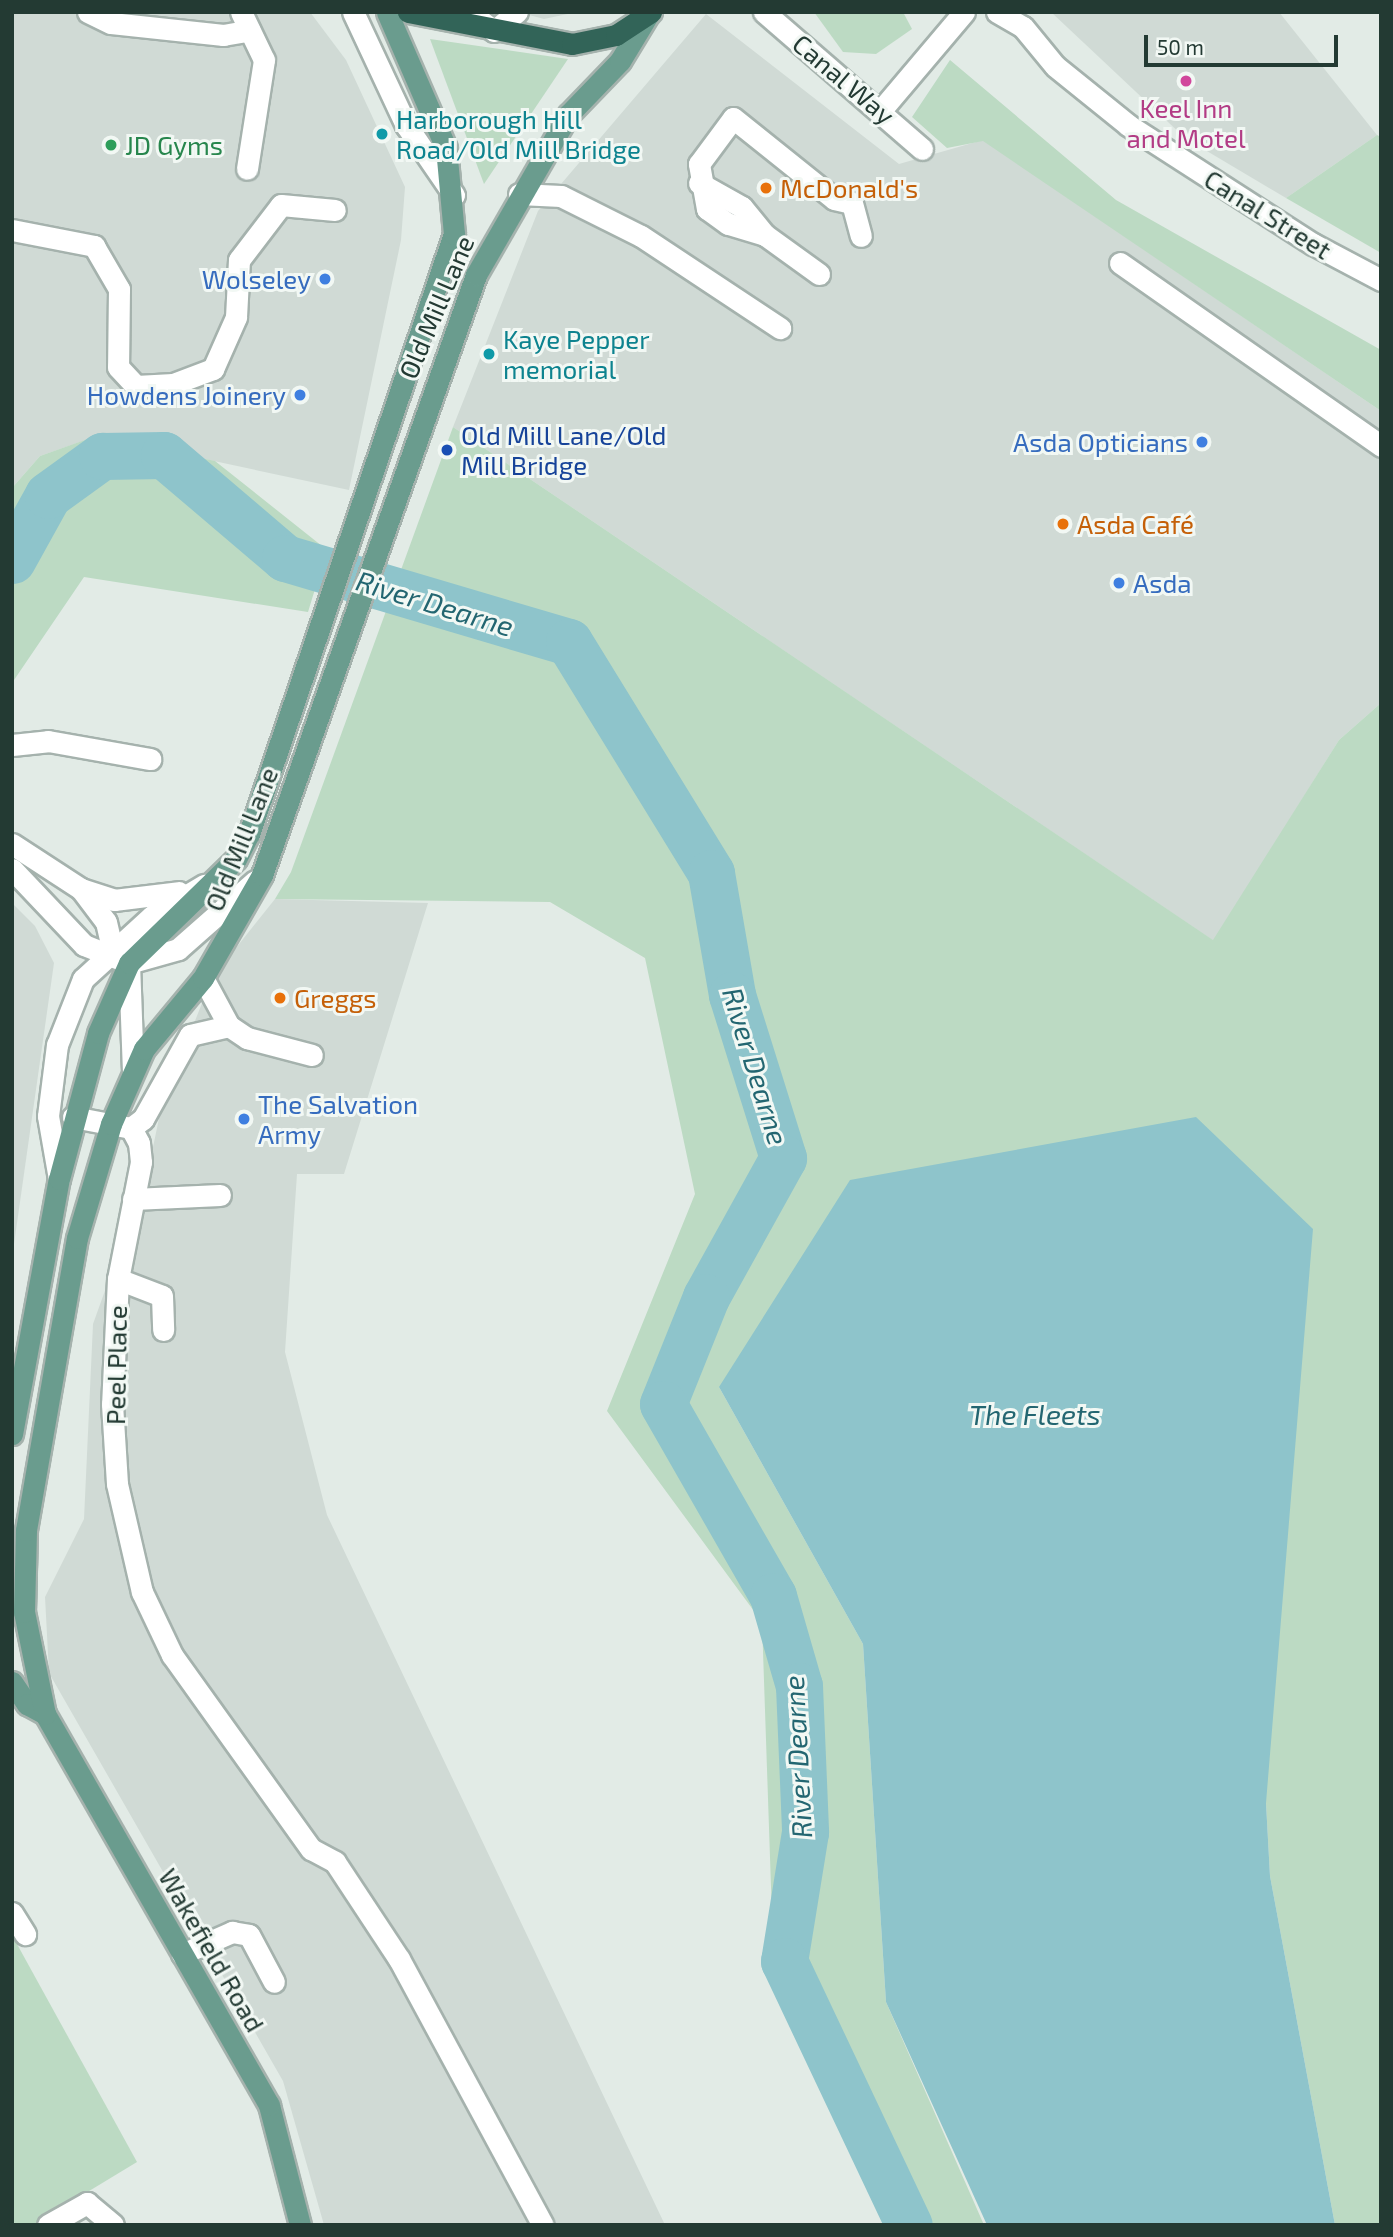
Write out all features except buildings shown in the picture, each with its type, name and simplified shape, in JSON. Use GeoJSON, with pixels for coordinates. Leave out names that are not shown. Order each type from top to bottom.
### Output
{"type":"FeatureCollection","features":[{"type":"Feature","properties":{"kind":"highway"},"geometry":{"type":"LineString","coordinates":[[408,12],[494,31],[586,44],[649,13]]}},
{"type":"Feature","properties":{"kind":"main road"},"geometry":{"type":"LineString","coordinates":[[387,12],[446,148],[455,207]]}},
{"type":"Feature","properties":{"kind":"main road","name":"Old Mill Lane"},"geometry":{"type":"LineString","coordinates":[[45,1714],[27,1638],[22,1559],[77,1238],[121,1126],[133,1070],[203,978],[262,875],[457,321],[519,194],[568,115],[620,61],[649,13]]}},
{"type":"Feature","properties":{"kind":"main road","name":"Old Mill Lane"},"geometry":{"type":"LineString","coordinates":[[12,1434],[73,1117],[121,958],[218,877],[249,834],[441,278],[455,207]]}},
{"type":"Feature","properties":{"kind":"main road"},"geometry":{"type":"LineString","coordinates":[[12,1682],[27,1704],[45,1714]]}},
{"type":"Feature","properties":{"kind":"main road","name":"Wakefield Road"},"geometry":{"type":"LineString","coordinates":[[45,1714],[269,2105],[294,2223]]}},
{"type":"Feature","properties":{"kind":"street"},"geometry":{"type":"LineString","coordinates":[[88,12],[111,23],[223,36],[245,21],[264,60],[247,169]]}},
{"type":"Feature","properties":{"kind":"street"},"geometry":{"type":"LineString","coordinates":[[353,12],[406,125],[455,207]]}},
{"type":"Feature","properties":{"kind":"street"},"geometry":{"type":"LineString","coordinates":[[469,12],[494,31],[517,12]]}},
{"type":"Feature","properties":{"kind":"street","name":"Canal Way"},"geometry":{"type":"LineString","coordinates":[[764,12],[882,109],[922,149]]}},
{"type":"Feature","properties":{"kind":"street"},"geometry":{"type":"LineString","coordinates":[[882,109],[964,12]]}},
{"type":"Feature","properties":{"kind":"street","name":"Canal Street"},"geometry":{"type":"LineString","coordinates":[[997,12],[1023,27],[1055,66],[1128,125],[1313,244],[1381,280]]}},
{"type":"Feature","properties":{"kind":"street"},"geometry":{"type":"LineString","coordinates":[[819,274],[765,235],[742,207],[699,183],[699,164],[733,118],[741,118],[834,199],[852,203],[861,236]]}},
{"type":"Feature","properties":{"kind":"street"},"geometry":{"type":"LineString","coordinates":[[519,194],[561,196],[641,236],[780,328]]}},
{"type":"Feature","properties":{"kind":"street"},"geometry":{"type":"LineString","coordinates":[[12,230],[94,246],[118,289],[118,367],[136,386],[173,384],[214,369],[236,317],[239,260],[281,205],[335,210]]}},
{"type":"Feature","properties":{"kind":"street"},"geometry":{"type":"LineString","coordinates":[[1120,263],[1381,446]]}},
{"type":"Feature","properties":{"kind":"street"},"geometry":{"type":"LineString","coordinates":[[12,745],[48,741],[150,759]]}},
{"type":"Feature","properties":{"kind":"street"},"geometry":{"type":"LineString","coordinates":[[12,844],[81,890],[114,900],[152,899],[218,877]]}},
{"type":"Feature","properties":{"kind":"street"},"geometry":{"type":"LineString","coordinates":[[12,869],[84,945],[121,958]]}},
{"type":"Feature","properties":{"kind":"street"},"geometry":{"type":"LineString","coordinates":[[59,1179],[48,1116],[57,1045],[83,979],[121,958],[178,949],[262,875]]}},
{"type":"Feature","properties":{"kind":"street"},"geometry":{"type":"LineString","coordinates":[[81,890],[106,922],[121,958],[133,1070]]}},
{"type":"Feature","properties":{"kind":"street"},"geometry":{"type":"LineString","coordinates":[[203,978],[229,1026],[247,1038],[312,1055]]}},
{"type":"Feature","properties":{"kind":"street"},"geometry":{"type":"LineString","coordinates":[[73,1117],[121,1126],[143,1119],[190,1035],[229,1026]]}},
{"type":"Feature","properties":{"kind":"street","name":"Peel Place"},"geometry":{"type":"LineString","coordinates":[[121,1126],[141,1161],[118,1279],[113,1404],[117,1484],[142,1592],[172,1655],[311,1849],[335,1862],[392,1948],[543,2225]]}},
{"type":"Feature","properties":{"kind":"street"},"geometry":{"type":"LineString","coordinates":[[133,1199],[220,1195]]}},
{"type":"Feature","properties":{"kind":"street"},"geometry":{"type":"LineString","coordinates":[[118,1279],[162,1296],[163,1330]]}},
{"type":"Feature","properties":{"kind":"street"},"geometry":{"type":"LineString","coordinates":[[12,1913],[25,1934]]}},
{"type":"Feature","properties":{"kind":"street"},"geometry":{"type":"LineString","coordinates":[[183,1954],[233,1932],[249,1935],[274,1982]]}},
{"type":"Feature","properties":{"kind":"street"},"geometry":{"type":"LineString","coordinates":[[48,2225],[87,2203],[113,2225]]}},
{"type":"Feature","properties":{"kind":"shaded area"},"geometry":{"type":"Polygon","coordinates":[[[12,12],[310,12],[346,60],[405,187],[401,240],[349,490],[97,436],[40,456],[12,488],[12,12]]]}},
{"type":"Feature","properties":{"kind":"shaded area"},"geometry":{"type":"Polygon","coordinates":[[[518,12],[577,12],[544,19],[518,12]]]}},
{"type":"Feature","properties":{"kind":"shaded area"},"geometry":{"type":"Polygon","coordinates":[[[1051,12],[1279,12],[1377,135],[1286,198],[1185,138],[1051,12]]]}},
{"type":"Feature","properties":{"kind":"shaded area"},"geometry":{"type":"Polygon","coordinates":[[[706,14],[899,164],[983,140],[1381,411],[1381,703],[1339,740],[1214,941],[453,427],[538,211],[706,14]]]}},
{"type":"Feature","properties":{"kind":"shaded area"},"geometry":{"type":"Polygon","coordinates":[[[275,899],[428,903],[344,1174],[297,1174],[285,1352],[327,1515],[665,2225],[324,2225],[283,2081],[49,1673],[45,1597],[84,1519],[93,1324],[148,1171],[162,1104],[212,978],[275,899]]]}},
{"type":"Feature","properties":{"kind":"shaded area"},"geometry":{"type":"Polygon","coordinates":[[[12,903],[35,926],[54,963],[12,1258],[12,903]]]}},
{"type":"Feature","properties":{"kind":"green space"},"geometry":{"type":"Polygon","coordinates":[[[814,12],[903,12],[912,29],[876,54],[843,52],[814,12]]]}},
{"type":"Feature","properties":{"kind":"green space"},"geometry":{"type":"Polygon","coordinates":[[[430,39],[568,59],[484,184],[430,39]]]}},
{"type":"Feature","properties":{"kind":"green space"},"geometry":{"type":"Polygon","coordinates":[[[950,60],[1116,200],[1381,350],[1381,411],[983,141],[947,148],[912,117],[950,60]]]}},
{"type":"Feature","properties":{"kind":"green space"},"geometry":{"type":"Polygon","coordinates":[[[1377,135],[1381,137],[1381,253],[1286,198],[1377,135]]]}},
{"type":"Feature","properties":{"kind":"green space"},"geometry":{"type":"Polygon","coordinates":[[[453,427],[1213,940],[1339,740],[1381,703],[1381,2225],[1335,2225],[1270,1876],[1266,1803],[719,1387],[863,1644],[886,2002],[984,2225],[907,2225],[774,1975],[762,1622],[607,1411],[695,1194],[645,958],[550,902],[275,899],[291,872],[453,427]]]}},
{"type":"Feature","properties":{"kind":"green space"},"geometry":{"type":"Polygon","coordinates":[[[96,436],[215,461],[327,550],[308,612],[84,577],[12,683],[12,488],[40,456],[96,436]]]}},
{"type":"Feature","properties":{"kind":"green space"},"geometry":{"type":"Polygon","coordinates":[[[12,1935],[137,2162],[33,2225],[12,2225],[12,1935]]]}},
{"type":"Feature","properties":{"kind":"water","name":"The Fleets"},"geometry":{"type":"Polygon","coordinates":[[[1196,1117],[1313,1229],[1266,1803],[1270,1876],[1335,2225],[987,2225],[886,2002],[863,1644],[719,1387],[850,1180],[1196,1117]]]}},
{"type":"Feature","properties":{"kind":"waterway","name":"River Dearne"},"geometry":{"type":"LineString","coordinates":[[12,560],[48,495],[102,456],[164,455],[285,558],[569,642],[711,873],[732,995],[783,1158],[706,1297],[663,1404],[773,1596],[799,1686],[805,1832],[784,1961],[909,2225]]}},
{"type":"Feature","properties":{"kind":"place","name":"Keel Inn and Motel"},"geometry":{"type":"Point","coordinates":[1186,81]}},
{"type":"Feature","properties":{"kind":"place","name":"Harborough Hill Road/Old Mill Bridge"},"geometry":{"type":"Point","coordinates":[382,134]}},
{"type":"Feature","properties":{"kind":"place","name":"JD Gyms"},"geometry":{"type":"Point","coordinates":[111,145]}},
{"type":"Feature","properties":{"kind":"place","name":"McDonald's"},"geometry":{"type":"Point","coordinates":[766,188]}},
{"type":"Feature","properties":{"kind":"place","name":"Wolseley"},"geometry":{"type":"Point","coordinates":[325,279]}},
{"type":"Feature","properties":{"kind":"place","name":"Kaye Pepper memorial"},"geometry":{"type":"Point","coordinates":[489,354]}},
{"type":"Feature","properties":{"kind":"place","name":"Howdens Joinery"},"geometry":{"type":"Point","coordinates":[300,395]}},
{"type":"Feature","properties":{"kind":"place","name":"Asda Opticians"},"geometry":{"type":"Point","coordinates":[1202,442]}},
{"type":"Feature","properties":{"kind":"place","name":"Old Mill Lane/Old Mill Bridge"},"geometry":{"type":"Point","coordinates":[447,450]}},
{"type":"Feature","properties":{"kind":"place","name":"Asda Café"},"geometry":{"type":"Point","coordinates":[1063,524]}},
{"type":"Feature","properties":{"kind":"place","name":"Asda"},"geometry":{"type":"Point","coordinates":[1119,583]}},
{"type":"Feature","properties":{"kind":"place","name":"Greggs"},"geometry":{"type":"Point","coordinates":[280,998]}},
{"type":"Feature","properties":{"kind":"place","name":"The Salvation Army"},"geometry":{"type":"Point","coordinates":[244,1119]}}]}
